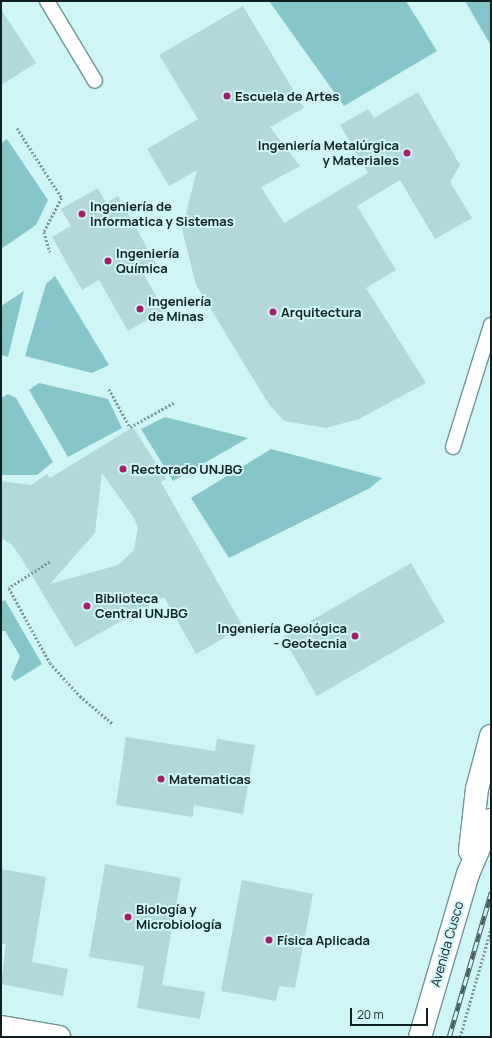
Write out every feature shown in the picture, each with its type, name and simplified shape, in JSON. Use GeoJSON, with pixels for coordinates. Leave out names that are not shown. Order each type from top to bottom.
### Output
{"type":"FeatureCollection","features":[{"type":"Feature","properties":{"kind":"main road","name":"Avenida Cusco"},"geometry":{"type":"LineString","coordinates":[[468,874],[477,789],[491,736]]}},
{"type":"Feature","properties":{"kind":"main road","name":"Avenida Cusco"},"geometry":{"type":"LineString","coordinates":[[420,1037],[468,874],[491,820]]}},
{"type":"Feature","properties":{"kind":"main road"},"geometry":{"type":"LineString","coordinates":[[1,1027],[59,1037]]}},
{"type":"Feature","properties":{"kind":"lane"},"geometry":{"type":"LineString","coordinates":[[46,1],[95,81]]}},
{"type":"Feature","properties":{"kind":"lane"},"geometry":{"type":"LineString","coordinates":[[453,447],[491,325]]}},
{"type":"Feature","properties":{"kind":"path"},"geometry":{"type":"LineString","coordinates":[[17,128],[62,198],[44,232],[50,252]]}},
{"type":"Feature","properties":{"kind":"path"},"geometry":{"type":"LineString","coordinates":[[109,389],[130,427],[176,402]]}},
{"type":"Feature","properties":{"kind":"path"},"geometry":{"type":"LineString","coordinates":[[50,562],[9,588],[50,663],[80,696],[114,724]]}},
{"type":"Feature","properties":{"kind":"path"},"geometry":{"type":"LineString","coordinates":[[460,1037],[491,928]]}},
{"type":"Feature","properties":{"kind":"shaded area"},"geometry":{"type":"Polygon","coordinates":[[[269,1],[406,1],[437,51],[344,106],[269,1]]]}},
{"type":"Feature","properties":{"kind":"shaded area"},"geometry":{"type":"Polygon","coordinates":[[[465,1],[491,1],[491,44],[490,44],[465,1]]]}},
{"type":"Feature","properties":{"kind":"shaded area"},"geometry":{"type":"Polygon","coordinates":[[[7,139],[48,200],[36,225],[1,249],[1,143],[7,139]]]}},
{"type":"Feature","properties":{"kind":"shaded area"},"geometry":{"type":"Polygon","coordinates":[[[55,276],[109,365],[92,373],[25,356],[46,284],[55,276]]]}},
{"type":"Feature","properties":{"kind":"shaded area"},"geometry":{"type":"Polygon","coordinates":[[[24,291],[8,357],[1,355],[1,306],[24,291]]]}},
{"type":"Feature","properties":{"kind":"shaded area"},"geometry":{"type":"Polygon","coordinates":[[[39,383],[108,399],[122,428],[68,457],[29,390],[39,383]]]}},
{"type":"Feature","properties":{"kind":"shaded area"},"geometry":{"type":"Polygon","coordinates":[[[8,394],[16,398],[53,462],[37,475],[1,475],[1,398],[8,394]]]}},
{"type":"Feature","properties":{"kind":"shaded area"},"geometry":{"type":"Polygon","coordinates":[[[165,417],[248,438],[173,481],[141,429],[165,417]]]}},
{"type":"Feature","properties":{"kind":"shaded area"},"geometry":{"type":"Polygon","coordinates":[[[271,449],[382,478],[370,488],[229,558],[191,498],[271,449]]]}},
{"type":"Feature","properties":{"kind":"shaded area"},"geometry":{"type":"Polygon","coordinates":[[[5,600],[42,664],[15,681],[11,677],[20,656],[5,631],[1,631],[1,602],[5,600]]]}},
{"type":"Feature","properties":{"kind":"building"},"geometry":{"type":"Polygon","coordinates":[[[243,6],[304,108],[270,127],[300,166],[261,187],[284,223],[368,173],[340,125],[368,109],[374,118],[418,92],[460,165],[450,182],[472,218],[435,239],[400,180],[357,206],[396,270],[366,288],[426,383],[359,419],[326,428],[284,421],[268,403],[196,285],[182,229],[197,170],[169,186],[147,149],[198,119],[159,55],[243,6]]]}},
{"type":"Feature","properties":{"kind":"building"},"geometry":{"type":"Polygon","coordinates":[[[1,9],[36,63],[1,85],[1,9]]]}},
{"type":"Feature","properties":{"kind":"building"},"geometry":{"type":"Polygon","coordinates":[[[98,188],[106,203],[118,196],[157,265],[143,273],[164,310],[128,331],[99,280],[82,290],[52,237],[71,226],[61,209],[98,188]]]}},
{"type":"Feature","properties":{"kind":"building"},"geometry":{"type":"Polygon","coordinates":[[[133,427],[166,479],[161,482],[243,627],[196,654],[164,597],[75,647],[22,559],[12,545],[1,538],[1,481],[31,485],[47,474],[50,478],[133,427]],[[102,473],[95,533],[50,584],[118,565],[134,550],[138,528],[134,518],[102,473]]]}},
{"type":"Feature","properties":{"kind":"building"},"geometry":{"type":"Polygon","coordinates":[[[411,563],[445,622],[317,696],[283,637],[411,563]]]}},
{"type":"Feature","properties":{"kind":"building"},"geometry":{"type":"Polygon","coordinates":[[[126,737],[215,751],[217,739],[255,745],[243,814],[194,805],[193,817],[116,805],[126,737]]]}},
{"type":"Feature","properties":{"kind":"building"},"geometry":{"type":"Polygon","coordinates":[[[105,864],[181,878],[162,985],[205,992],[200,1019],[137,1008],[144,966],[89,957],[105,864]]]}},
{"type":"Feature","properties":{"kind":"building"},"geometry":{"type":"Polygon","coordinates":[[[1,869],[46,877],[32,962],[68,969],[63,996],[1,984],[6,944],[1,944],[1,869]]]}},
{"type":"Feature","properties":{"kind":"building"},"geometry":{"type":"Polygon","coordinates":[[[242,880],[313,894],[295,988],[279,986],[276,1001],[221,991],[242,880]]]}},
{"type":"Feature","properties":{"kind":"railway"},"geometry":{"type":"LineString","coordinates":[[449,1037],[491,892]]}},
{"type":"Feature","properties":{"kind":"place","name":"Escuela de Artes"},"geometry":{"type":"Point","coordinates":[227,96]}},
{"type":"Feature","properties":{"kind":"place","name":"Ingeniería Metalúrgica y Materiales"},"geometry":{"type":"Point","coordinates":[407,153]}},
{"type":"Feature","properties":{"kind":"place","name":"Ingeniería de Informatica y Sistemas"},"geometry":{"type":"Point","coordinates":[82,214]}},
{"type":"Feature","properties":{"kind":"place","name":"Ingeniería Química"},"geometry":{"type":"Point","coordinates":[108,261]}},
{"type":"Feature","properties":{"kind":"place","name":"Ingeniería de Minas"},"geometry":{"type":"Point","coordinates":[140,309]}},
{"type":"Feature","properties":{"kind":"place","name":"Arquitectura"},"geometry":{"type":"Point","coordinates":[273,312]}},
{"type":"Feature","properties":{"kind":"place","name":"Rectorado UNJBG"},"geometry":{"type":"Point","coordinates":[123,469]}},
{"type":"Feature","properties":{"kind":"place","name":"Biblioteca Central UNJBG"},"geometry":{"type":"Point","coordinates":[87,606]}},
{"type":"Feature","properties":{"kind":"place","name":"Ingeniería Geológica - Geotecnia"},"geometry":{"type":"Point","coordinates":[355,636]}},
{"type":"Feature","properties":{"kind":"place","name":"Matematicas"},"geometry":{"type":"Point","coordinates":[161,779]}},
{"type":"Feature","properties":{"kind":"place","name":"Biología y Microbiología"},"geometry":{"type":"Point","coordinates":[128,917]}},
{"type":"Feature","properties":{"kind":"place","name":"Física Aplicada"},"geometry":{"type":"Point","coordinates":[269,940]}}]}
